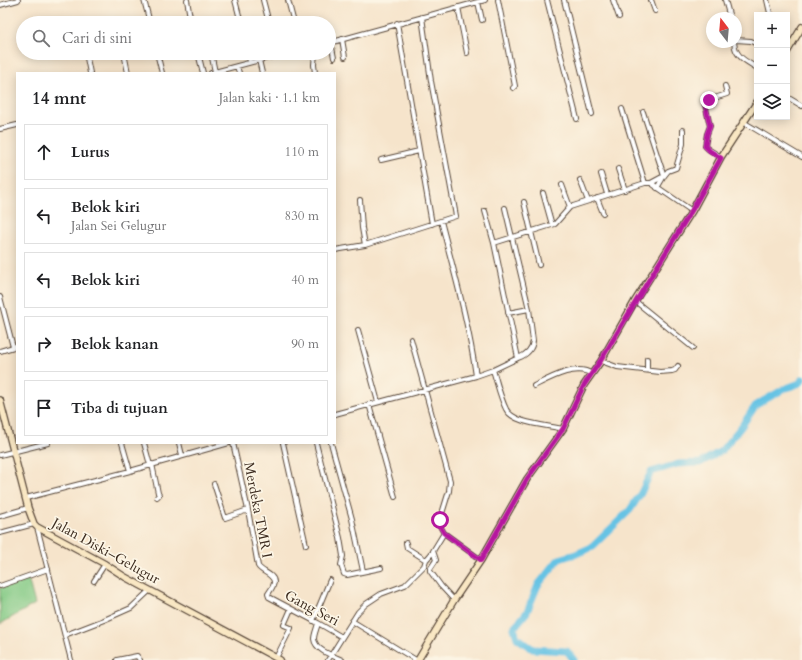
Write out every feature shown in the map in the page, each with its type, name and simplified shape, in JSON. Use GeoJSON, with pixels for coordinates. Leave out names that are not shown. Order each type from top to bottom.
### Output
{"type":"FeatureCollection","features":[{"type":"Feature","properties":{"kind":"main road"},"geometry":{"type":"LineString","coordinates":[[789,48],[802,27]]}},
{"type":"Feature","properties":{"kind":"main road"},"geometry":{"type":"LineString","coordinates":[[417,660],[481,560],[527,479],[563,429],[577,398],[692,210],[721,158],[754,107]]}},
{"type":"Feature","properties":{"kind":"main road","name":"Jalan Diski–Gelugur"},"geometry":{"type":"LineString","coordinates":[[0,400],[15,452],[28,508],[36,525],[150,590],[278,659]]}},
{"type":"Feature","properties":{"kind":"street"},"geometry":{"type":"LineString","coordinates":[[0,5],[18,0]]}},
{"type":"Feature","properties":{"kind":"street"},"geometry":{"type":"LineString","coordinates":[[144,0],[148,16]]}},
{"type":"Feature","properties":{"kind":"street"},"geometry":{"type":"LineString","coordinates":[[186,0],[189,16]]}},
{"type":"Feature","properties":{"kind":"street"},"geometry":{"type":"LineString","coordinates":[[235,0],[239,16]]}},
{"type":"Feature","properties":{"kind":"street"},"geometry":{"type":"LineString","coordinates":[[263,0],[267,16]]}},
{"type":"Feature","properties":{"kind":"street"},"geometry":{"type":"LineString","coordinates":[[288,0],[292,16]]}},
{"type":"Feature","properties":{"kind":"street"},"geometry":{"type":"LineString","coordinates":[[336,40],[485,0]]}},
{"type":"Feature","properties":{"kind":"street"},"geometry":{"type":"LineString","coordinates":[[498,0],[515,86],[513,88]]}},
{"type":"Feature","properties":{"kind":"street"},"geometry":{"type":"LineString","coordinates":[[547,0],[577,119]]}},
{"type":"Feature","properties":{"kind":"street"},"geometry":{"type":"LineString","coordinates":[[564,0],[592,114]]}},
{"type":"Feature","properties":{"kind":"street"},"geometry":{"type":"LineString","coordinates":[[613,0],[619,17]]}},
{"type":"Feature","properties":{"kind":"street"},"geometry":{"type":"LineString","coordinates":[[651,0],[655,11]]}},
{"type":"Feature","properties":{"kind":"street"},"geometry":{"type":"LineString","coordinates":[[725,0],[728,12]]}},
{"type":"Feature","properties":{"kind":"street"},"geometry":{"type":"LineString","coordinates":[[767,0],[770,12]]}},
{"type":"Feature","properties":{"kind":"street"},"geometry":{"type":"LineString","coordinates":[[478,2],[482,20]]}},
{"type":"Feature","properties":{"kind":"street"},"geometry":{"type":"LineString","coordinates":[[458,7],[467,53]]}},
{"type":"Feature","properties":{"kind":"street"},"geometry":{"type":"LineString","coordinates":[[336,250],[365,245],[454,218],[456,215],[431,81],[422,16]]}},
{"type":"Feature","properties":{"kind":"street"},"geometry":{"type":"LineString","coordinates":[[397,23],[432,224]]}},
{"type":"Feature","properties":{"kind":"street"},"geometry":{"type":"LineString","coordinates":[[342,38],[345,57]]}},
{"type":"Feature","properties":{"kind":"street"},"geometry":{"type":"LineString","coordinates":[[742,41],[754,42]]}},
{"type":"Feature","properties":{"kind":"street"},"geometry":{"type":"LineString","coordinates":[[736,48],[736,53],[740,57],[754,66]]}},
{"type":"Feature","properties":{"kind":"street"},"geometry":{"type":"LineString","coordinates":[[87,60],[90,72]]}},
{"type":"Feature","properties":{"kind":"street"},"geometry":{"type":"LineString","coordinates":[[125,60],[128,72]]}},
{"type":"Feature","properties":{"kind":"street"},"geometry":{"type":"LineString","coordinates":[[159,60],[162,72]]}},
{"type":"Feature","properties":{"kind":"street"},"geometry":{"type":"LineString","coordinates":[[200,60],[203,72]]}},
{"type":"Feature","properties":{"kind":"street"},"geometry":{"type":"LineString","coordinates":[[211,60],[212,72]]}},
{"type":"Feature","properties":{"kind":"street"},"geometry":{"type":"LineString","coordinates":[[216,72],[259,60],[262,72]]}},
{"type":"Feature","properties":{"kind":"street"},"geometry":{"type":"LineString","coordinates":[[314,60],[315,72]]}},
{"type":"Feature","properties":{"kind":"street"},"geometry":{"type":"LineString","coordinates":[[237,66],[239,72]]}},
{"type":"Feature","properties":{"kind":"street"},"geometry":{"type":"LineString","coordinates":[[721,158],[705,146],[710,126],[705,104],[708,100],[727,94],[725,86]]}},
{"type":"Feature","properties":{"kind":"street"},"geometry":{"type":"LineString","coordinates":[[790,99],[802,106]]}},
{"type":"Feature","properties":{"kind":"street"},"geometry":{"type":"LineString","coordinates":[[622,108],[645,183]]}},
{"type":"Feature","properties":{"kind":"street"},"geometry":{"type":"LineString","coordinates":[[643,112],[664,176],[658,188]]}},
{"type":"Feature","properties":{"kind":"street"},"geometry":{"type":"LineString","coordinates":[[744,123],[802,157]]}},
{"type":"Feature","properties":{"kind":"street"},"geometry":{"type":"LineString","coordinates":[[0,129],[16,125]]}},
{"type":"Feature","properties":{"kind":"street"},"geometry":{"type":"LineString","coordinates":[[494,242],[552,225],[557,223],[570,207],[607,194],[645,183],[651,183],[664,176],[668,172],[675,169],[678,163],[683,130]]}},
{"type":"Feature","properties":{"kind":"street"},"geometry":{"type":"LineString","coordinates":[[381,160],[419,151]]}},
{"type":"Feature","properties":{"kind":"street"},"geometry":{"type":"LineString","coordinates":[[618,169],[625,190]]}},
{"type":"Feature","properties":{"kind":"street"},"geometry":{"type":"LineString","coordinates":[[601,174],[607,194]]}},
{"type":"Feature","properties":{"kind":"street"},"geometry":{"type":"LineString","coordinates":[[580,180],[588,201]]}},
{"type":"Feature","properties":{"kind":"street"},"geometry":{"type":"LineString","coordinates":[[651,183],[692,210]]}},
{"type":"Feature","properties":{"kind":"street"},"geometry":{"type":"LineString","coordinates":[[562,185],[570,207]]}},
{"type":"Feature","properties":{"kind":"street"},"geometry":{"type":"LineString","coordinates":[[543,193],[552,225]]}},
{"type":"Feature","properties":{"kind":"street"},"geometry":{"type":"LineString","coordinates":[[597,198],[603,213]]}},
{"type":"Feature","properties":{"kind":"street"},"geometry":{"type":"LineString","coordinates":[[360,200],[365,245]]}},
{"type":"Feature","properties":{"kind":"street"},"geometry":{"type":"LineString","coordinates":[[524,202],[539,265]]}},
{"type":"Feature","properties":{"kind":"street"},"geometry":{"type":"LineString","coordinates":[[336,414],[476,376],[493,370],[526,354],[533,341],[529,309],[505,208]]}},
{"type":"Feature","properties":{"kind":"street"},"geometry":{"type":"LineString","coordinates":[[485,211],[494,242],[518,358]]}},
{"type":"Feature","properties":{"kind":"street"},"geometry":{"type":"LineString","coordinates":[[442,221],[473,355],[476,376]]}},
{"type":"Feature","properties":{"kind":"street"},"geometry":{"type":"LineString","coordinates":[[0,297],[15,346],[0,350]]}},
{"type":"Feature","properties":{"kind":"street"},"geometry":{"type":"LineString","coordinates":[[635,302],[693,348]]}},
{"type":"Feature","properties":{"kind":"street"},"geometry":{"type":"LineString","coordinates":[[508,313],[529,309]]}},
{"type":"Feature","properties":{"kind":"street"},"geometry":{"type":"LineString","coordinates":[[358,330],[378,402]]}},
{"type":"Feature","properties":{"kind":"street"},"geometry":{"type":"LineString","coordinates":[[410,340],[450,481],[449,491],[440,520],[440,526],[444,533],[481,560]]}},
{"type":"Feature","properties":{"kind":"street"},"geometry":{"type":"LineString","coordinates":[[647,359],[647,370]]}},
{"type":"Feature","properties":{"kind":"street"},"geometry":{"type":"LineString","coordinates":[[601,360],[617,367],[660,372],[672,371],[678,366]]}},
{"type":"Feature","properties":{"kind":"street"},"geometry":{"type":"LineString","coordinates":[[534,386],[558,374],[578,369],[586,370],[592,374]]}},
{"type":"Feature","properties":{"kind":"street"},"geometry":{"type":"LineString","coordinates":[[493,370],[509,414],[518,419],[563,429]]}},
{"type":"Feature","properties":{"kind":"street"},"geometry":{"type":"LineString","coordinates":[[369,404],[395,497]]}},
{"type":"Feature","properties":{"kind":"street"},"geometry":{"type":"LineString","coordinates":[[0,455],[44,444]]}},
{"type":"Feature","properties":{"kind":"street"},"geometry":{"type":"LineString","coordinates":[[122,444],[130,471]]}},
{"type":"Feature","properties":{"kind":"street"},"geometry":{"type":"LineString","coordinates":[[144,444],[158,493],[157,497]]}},
{"type":"Feature","properties":{"kind":"street"},"geometry":{"type":"LineString","coordinates":[[179,444],[182,455]]}},
{"type":"Feature","properties":{"kind":"street"},"geometry":{"type":"LineString","coordinates":[[26,498],[225,444]]}},
{"type":"Feature","properties":{"kind":"street","name":"Merdeka TMR I"},"geometry":{"type":"LineString","coordinates":[[233,444],[248,510],[258,566],[274,580],[274,584],[268,594],[269,597]]}},
{"type":"Feature","properties":{"kind":"street"},"geometry":{"type":"LineString","coordinates":[[282,444],[306,545]]}},
{"type":"Feature","properties":{"kind":"street"},"geometry":{"type":"LineString","coordinates":[[316,444],[340,538],[343,556],[341,565],[343,571],[347,575],[381,568]]}},
{"type":"Feature","properties":{"kind":"street"},"geometry":{"type":"LineString","coordinates":[[331,444],[352,520],[363,572]]}},
{"type":"Feature","properties":{"kind":"street"},"geometry":{"type":"LineString","coordinates":[[214,484],[225,518],[248,510]]}},
{"type":"Feature","properties":{"kind":"street"},"geometry":{"type":"LineString","coordinates":[[0,516],[28,508]]}},
{"type":"Feature","properties":{"kind":"street"},"geometry":{"type":"LineString","coordinates":[[0,533],[36,525],[71,660]]}},
{"type":"Feature","properties":{"kind":"street"},"geometry":{"type":"LineString","coordinates":[[342,637],[358,612],[372,599],[404,585],[424,566],[426,560],[433,552],[444,533]]}},
{"type":"Feature","properties":{"kind":"street"},"geometry":{"type":"LineString","coordinates":[[406,543],[407,548],[426,560]]}},
{"type":"Feature","properties":{"kind":"street"},"geometry":{"type":"LineString","coordinates":[[433,552],[436,560],[430,571],[454,600]]}},
{"type":"Feature","properties":{"kind":"street"},"geometry":{"type":"LineString","coordinates":[[94,581],[105,564]]}},
{"type":"Feature","properties":{"kind":"street"},"geometry":{"type":"LineString","coordinates":[[0,586],[48,569]]}},
{"type":"Feature","properties":{"kind":"street"},"geometry":{"type":"LineString","coordinates":[[313,621],[330,580]]}},
{"type":"Feature","properties":{"kind":"street"},"geometry":{"type":"LineString","coordinates":[[65,635],[130,608],[150,590]]}},
{"type":"Feature","properties":{"kind":"street","name":"Gang Seri"},"geometry":{"type":"LineString","coordinates":[[269,597],[342,637],[328,660]]}},
{"type":"Feature","properties":{"kind":"street"},"geometry":{"type":"LineString","coordinates":[[278,659],[291,628],[284,625],[291,610]]}},
{"type":"Feature","properties":{"kind":"street"},"geometry":{"type":"LineString","coordinates":[[352,621],[417,660]]}},
{"type":"Feature","properties":{"kind":"street"},"geometry":{"type":"LineString","coordinates":[[318,623],[315,635],[315,642],[318,647],[342,660]]}},
{"type":"Feature","properties":{"kind":"street"},"geometry":{"type":"LineString","coordinates":[[117,660],[137,656],[140,660]]}},
{"type":"Feature","properties":{"kind":"green space"},"geometry":{"type":"Polygon","coordinates":[[[28,578],[35,604],[0,624],[0,588],[28,578]]]}},
{"type":"Feature","properties":{"kind":"waterway"},"geometry":{"type":"LineString","coordinates":[[574,660],[567,651],[533,649],[517,638],[514,628],[527,612],[538,585],[559,559],[592,547],[630,510],[641,493],[651,472],[678,464],[700,463],[721,451],[741,427],[756,405],[784,389],[800,383],[802,379]]}},
{"type":"Feature","properties":{"kind":"route"},"geometry":{"type":"LineString","coordinates":[[440,520],[441,530],[444,533],[481,560],[527,479],[563,429],[584,385],[601,360],[692,210],[721,158],[705,146],[710,126],[705,104],[709,100]]}}]}
